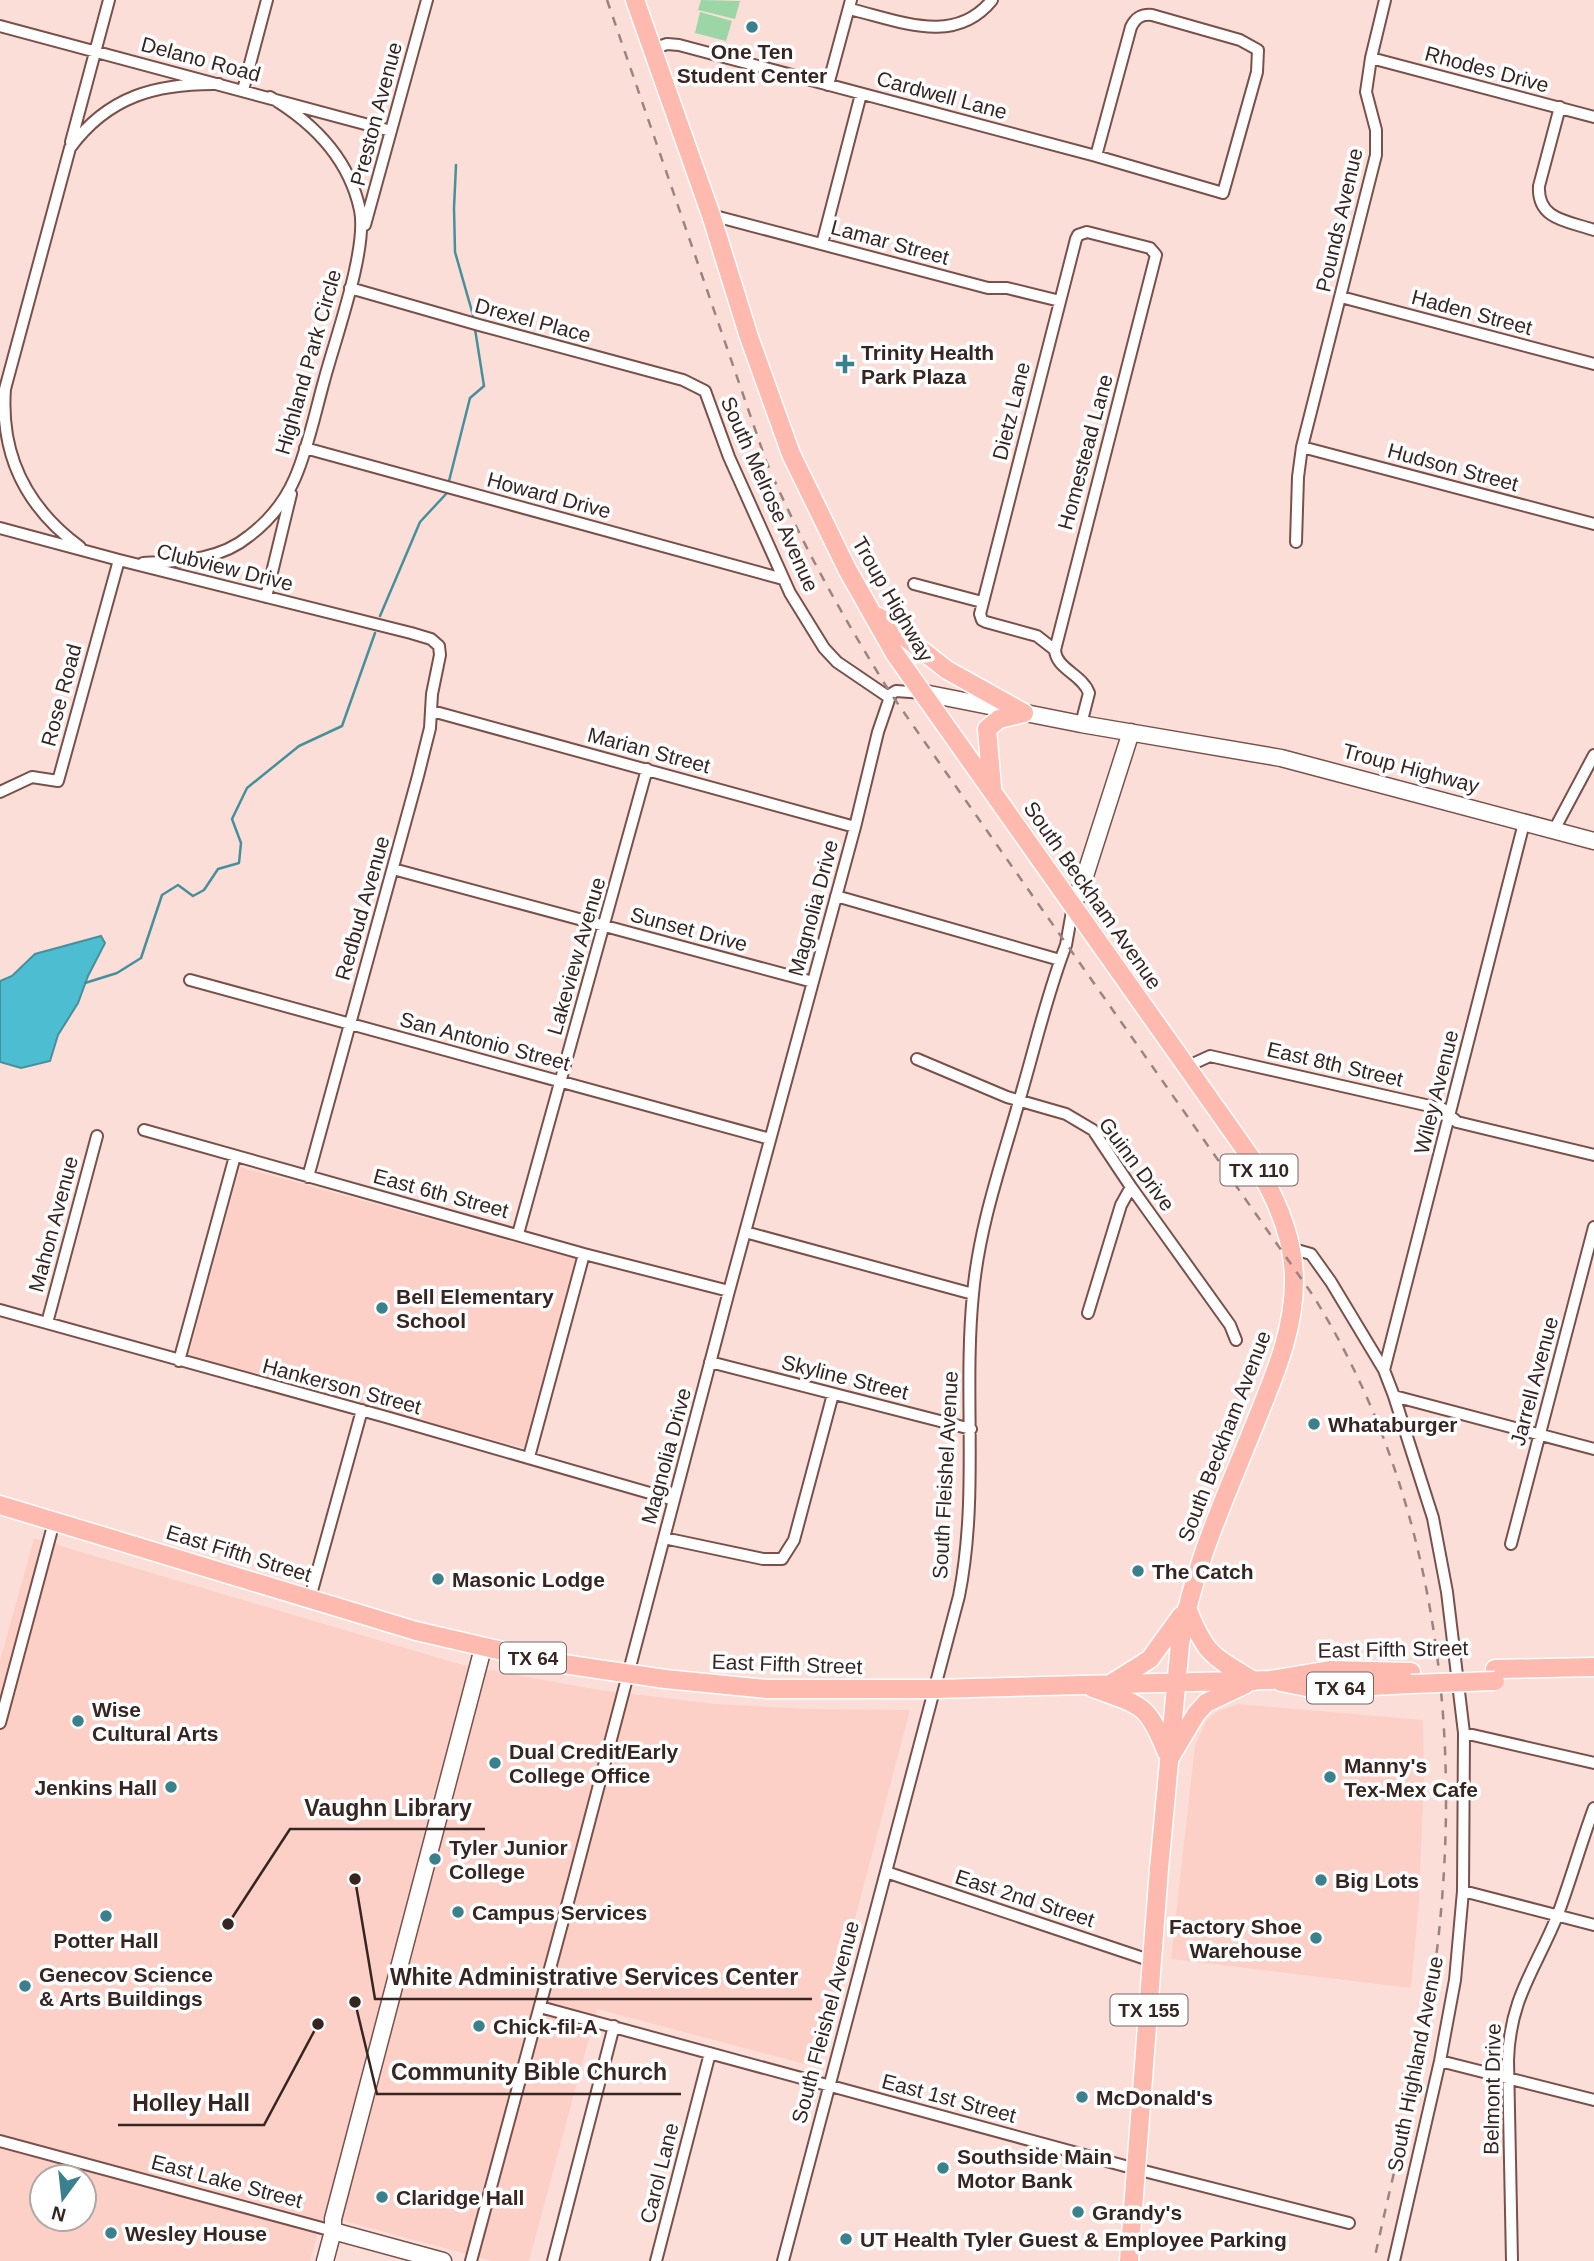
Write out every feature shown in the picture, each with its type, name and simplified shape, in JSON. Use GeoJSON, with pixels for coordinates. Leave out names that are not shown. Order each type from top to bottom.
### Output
{"type":"FeatureCollection","features":[{"type":"Feature","properties":{"kind":"main road","name":"Troup Highway"},"geometry":{"type":"LineString","coordinates":[[635,0],[711,215],[748,337],[792,454],[841,558],[895,654],[924,693]]}},
{"type":"Feature","properties":{"kind":"main road"},"geometry":{"type":"LineString","coordinates":[[871,611],[947,670],[1024,713]]}},
{"type":"Feature","properties":{"kind":"main road","name":"South Beckham Avenue"},"geometry":{"type":"LineString","coordinates":[[924,693],[1268,1185],[1282,1217],[1290,1248],[1293,1289],[1287,1339],[1273,1381],[1199,1564],[1187,1608],[1175,1682],[1129,2261]]}},
{"type":"Feature","properties":{"kind":"main road"},"geometry":{"type":"LineString","coordinates":[[992,791],[987,729],[999,719],[1024,713]]}},
{"type":"Feature","properties":{"kind":"main road","name":"East Fifth Street"},"geometry":{"type":"LineString","coordinates":[[0,1505],[416,1631],[483,1648],[628,1674],[767,1689],[935,1689],[1262,1681]]}},
{"type":"Feature","properties":{"kind":"main road"},"geometry":{"type":"LineString","coordinates":[[1187,1608],[1205,1648],[1215,1657],[1262,1681]]}},
{"type":"Feature","properties":{"kind":"main road"},"geometry":{"type":"LineString","coordinates":[[1109,1685],[1155,1654],[1187,1608]]}},
{"type":"Feature","properties":{"kind":"main road","name":"East Fifth Street"},"geometry":{"type":"LineString","coordinates":[[1495,1675],[1594,1667]]}},
{"type":"Feature","properties":{"kind":"main road","name":"TX 64"},"geometry":{"type":"LineString","coordinates":[[1262,1681],[1316,1689],[1411,1678],[1495,1675],[1594,1679]]}},
{"type":"Feature","properties":{"kind":"main road"},"geometry":{"type":"LineString","coordinates":[[1169,1759],[1196,1714],[1206,1703],[1262,1681]]}},
{"type":"Feature","properties":{"kind":"main road"},"geometry":{"type":"LineString","coordinates":[[1085,1685],[1135,1704],[1146,1712],[1157,1727],[1169,1759]]}},
{"type":"Feature","properties":{"kind":"street"},"geometry":{"type":"LineString","coordinates":[[0,407],[108,0]]}},
{"type":"Feature","properties":{"kind":"street"},"geometry":{"type":"LineString","coordinates":[[243,90],[267,0]]}},
{"type":"Feature","properties":{"kind":"street","name":"Preston Avenue"},"geometry":{"type":"LineString","coordinates":[[362,238],[427,0]]}},
{"type":"Feature","properties":{"kind":"street"},"geometry":{"type":"LineString","coordinates":[[828,85],[850,4],[906,23],[945,27],[960,25],[973,18],[992,0]]}},
{"type":"Feature","properties":{"kind":"street","name":"Pounds Avenue"},"geometry":{"type":"LineString","coordinates":[[1296,542],[1298,477],[1302,447],[1376,155],[1376,130],[1366,92],[1385,0]]}},
{"type":"Feature","properties":{"kind":"street","name":"Cardwell Lane"},"geometry":{"type":"LineString","coordinates":[[652,49],[667,44],[679,45],[1096,156],[1223,193],[1257,72],[1257,49],[1240,40],[1152,15],[1142,16],[1131,27],[1096,156]]}},
{"type":"Feature","properties":{"kind":"street","name":"Delano Road"},"geometry":{"type":"LineString","coordinates":[[0,26],[391,131]]}},
{"type":"Feature","properties":{"kind":"street","name":"Rhodes Drive"},"geometry":{"type":"LineString","coordinates":[[1371,58],[1594,117]]}},
{"type":"Feature","properties":{"kind":"street"},"geometry":{"type":"LineString","coordinates":[[70,148],[98,116],[138,94],[174,86],[219,84]]}},
{"type":"Feature","properties":{"kind":"street"},"geometry":{"type":"LineString","coordinates":[[822,244],[861,94]]}},
{"type":"Feature","properties":{"kind":"street","name":"Highland Park Circle"},"geometry":{"type":"LineString","coordinates":[[133,564],[201,558],[238,545],[275,511],[295,479],[305,447],[362,238],[359,206],[351,180],[340,158],[304,121],[270,97]]}},
{"type":"Feature","properties":{"kind":"street"},"geometry":{"type":"LineString","coordinates":[[1560,107],[1538,198],[1548,214],[1594,230]]}},
{"type":"Feature","properties":{"kind":"street","name":"Lamar Street"},"geometry":{"type":"LineString","coordinates":[[711,215],[988,288],[1007,288],[1060,302]]}},
{"type":"Feature","properties":{"kind":"street","name":"Dietz Lane"},"geometry":{"type":"LineString","coordinates":[[982,602],[1076,239],[1082,233]]}},
{"type":"Feature","properties":{"kind":"street","name":"Homestead Lane"},"geometry":{"type":"LineString","coordinates":[[1055,650],[1156,255],[1150,248],[1092,233],[1082,233]]}},
{"type":"Feature","properties":{"kind":"street","name":"Drexel Place"},"geometry":{"type":"LineString","coordinates":[[350,288],[683,380],[705,391]]}},
{"type":"Feature","properties":{"kind":"street","name":"Haden Street"},"geometry":{"type":"LineString","coordinates":[[1340,297],[1594,364]]}},
{"type":"Feature","properties":{"kind":"street"},"geometry":{"type":"LineString","coordinates":[[5,389],[3,428],[19,480],[52,524],[85,551]]}},
{"type":"Feature","properties":{"kind":"street","name":"South Melrose Avenue"},"geometry":{"type":"LineString","coordinates":[[705,391],[729,457],[790,593],[824,648],[852,674],[890,698]]}},
{"type":"Feature","properties":{"kind":"street","name":"Howard Drive"},"geometry":{"type":"LineString","coordinates":[[305,447],[783,579]]}},
{"type":"Feature","properties":{"kind":"street","name":"Hudson Street"},"geometry":{"type":"LineString","coordinates":[[1302,447],[1594,524]]}},
{"type":"Feature","properties":{"kind":"street"},"geometry":{"type":"LineString","coordinates":[[266,597],[295,479]]}},
{"type":"Feature","properties":{"kind":"street","name":"Clubview Drive"},"geometry":{"type":"LineString","coordinates":[[0,528],[119,561],[411,633],[431,639],[439,646]]}},
{"type":"Feature","properties":{"kind":"street","name":"Rose Road"},"geometry":{"type":"LineString","coordinates":[[0,792],[32,777],[58,781],[119,561]]}},
{"type":"Feature","properties":{"kind":"street"},"geometry":{"type":"LineString","coordinates":[[914,584],[982,602],[982,620],[1037,636],[1055,650],[1059,663],[1077,675],[1089,693],[1081,724]]}},
{"type":"Feature","properties":{"kind":"street","name":"Redbud Avenue"},"geometry":{"type":"LineString","coordinates":[[307,1177],[421,764],[432,711],[439,646]]}},
{"type":"Feature","properties":{"kind":"street"},"geometry":{"type":"LineString","coordinates":[[890,698],[896,691],[924,693]]}},
{"type":"Feature","properties":{"kind":"street","name":"Troup Highway"},"geometry":{"type":"LineString","coordinates":[[924,693],[1306,764],[1594,841]]}},
{"type":"Feature","properties":{"kind":"street","name":"Magnolia Drive"},"geometry":{"type":"LineString","coordinates":[[471,2261],[855,827],[878,732],[890,698]]}},
{"type":"Feature","properties":{"kind":"street","name":"Marian Street"},"geometry":{"type":"LineString","coordinates":[[432,711],[855,827]]}},
{"type":"Feature","properties":{"kind":"street","name":"South Fleishel Avenue"},"geometry":{"type":"LineString","coordinates":[[783,2261],[935,1689],[965,1565],[973,1294],[985,1220],[1066,945],[1073,906],[1130,732]]}},
{"type":"Feature","properties":{"kind":"street"},"geometry":{"type":"LineString","coordinates":[[1554,830],[1594,755]]}},
{"type":"Feature","properties":{"kind":"street","name":"Lakeview Avenue"},"geometry":{"type":"LineString","coordinates":[[519,1234],[648,769]]}},
{"type":"Feature","properties":{"kind":"street","name":"Wiley Avenue"},"geometry":{"type":"LineString","coordinates":[[1384,1370],[1524,823]]}},
{"type":"Feature","properties":{"kind":"street","name":"Sunset Drive"},"geometry":{"type":"LineString","coordinates":[[393,869],[813,982]]}},
{"type":"Feature","properties":{"kind":"street"},"geometry":{"type":"LineString","coordinates":[[835,896],[1060,960]]}},
{"type":"Feature","properties":{"kind":"street","name":"San Antonio Street"},"geometry":{"type":"LineString","coordinates":[[190,980],[770,1139]]}},
{"type":"Feature","properties":{"kind":"street","name":"East 8th Street"},"geometry":{"type":"LineString","coordinates":[[1186,1067],[1210,1056],[1443,1109],[1457,1122],[1594,1155]]}},
{"type":"Feature","properties":{"kind":"street","name":"Guinn Drive"},"geometry":{"type":"LineString","coordinates":[[917,1059],[1020,1100],[1066,1114],[1093,1130],[1130,1187],[1230,1325],[1236,1340]]}},
{"type":"Feature","properties":{"kind":"street","name":"East 6th Street"},"geometry":{"type":"LineString","coordinates":[[144,1130],[729,1292]]}},
{"type":"Feature","properties":{"kind":"street","name":"Mahon Avenue"},"geometry":{"type":"LineString","coordinates":[[47,1323],[97,1136]]}},
{"type":"Feature","properties":{"kind":"street"},"geometry":{"type":"LineString","coordinates":[[179,1361],[235,1156]]}},
{"type":"Feature","properties":{"kind":"street"},"geometry":{"type":"LineString","coordinates":[[1088,1313],[1121,1205],[1130,1187]]}},
{"type":"Feature","properties":{"kind":"street","name":"Jarrell Avenue"},"geometry":{"type":"LineString","coordinates":[[1511,1544],[1594,1227]]}},
{"type":"Feature","properties":{"kind":"street"},"geometry":{"type":"LineString","coordinates":[[745,1232],[973,1294]]}},
{"type":"Feature","properties":{"kind":"street","name":"South Highland Avenue"},"geometry":{"type":"LineString","coordinates":[[1290,1248],[1311,1254],[1331,1282],[1384,1370],[1394,1396],[1433,1518],[1447,1592],[1464,1733],[1462,1891],[1455,1980],[1440,2061],[1394,2261]]}},
{"type":"Feature","properties":{"kind":"street"},"geometry":{"type":"LineString","coordinates":[[529,1457],[584,1254]]}},
{"type":"Feature","properties":{"kind":"street","name":"Hankerson Street"},"geometry":{"type":"LineString","coordinates":[[0,1310],[674,1500]]}},
{"type":"Feature","properties":{"kind":"street","name":"Skyline Street"},"geometry":{"type":"LineString","coordinates":[[710,1362],[971,1429]]}},
{"type":"Feature","properties":{"kind":"street"},"geometry":{"type":"LineString","coordinates":[[664,1538],[763,1559],[782,1559],[794,1540],[833,1394]]}},
{"type":"Feature","properties":{"kind":"street"},"geometry":{"type":"LineString","coordinates":[[1394,1396],[1594,1449]]}},
{"type":"Feature","properties":{"kind":"street"},"geometry":{"type":"LineString","coordinates":[[310,1598],[362,1410]]}},
{"type":"Feature","properties":{"kind":"street"},"geometry":{"type":"LineString","coordinates":[[0,1723],[54,1522]]}},
{"type":"Feature","properties":{"kind":"street"},"geometry":{"type":"LineString","coordinates":[[325,2261],[333,2231],[333,2220],[483,1648]]}},
{"type":"Feature","properties":{"kind":"street"},"geometry":{"type":"LineString","coordinates":[[1464,1733],[1594,1763]]}},
{"type":"Feature","properties":{"kind":"street","name":"Belmont Drive"},"geometry":{"type":"LineString","coordinates":[[1512,2261],[1509,2036],[1513,2014],[1557,1915],[1594,1808]]}},
{"type":"Feature","properties":{"kind":"street","name":"East 2nd Street"},"geometry":{"type":"LineString","coordinates":[[886,1872],[1152,1961]]}},
{"type":"Feature","properties":{"kind":"street"},"geometry":{"type":"LineString","coordinates":[[1462,1891],[1594,1925]]}},
{"type":"Feature","properties":{"kind":"street","name":"East 1st Street"},"geometry":{"type":"LineString","coordinates":[[540,2007],[1136,2169],[1349,2223]]}},
{"type":"Feature","properties":{"kind":"street"},"geometry":{"type":"LineString","coordinates":[[553,2261],[614,2026]]}},
{"type":"Feature","properties":{"kind":"street","name":"Carol Lane"},"geometry":{"type":"LineString","coordinates":[[656,2261],[710,2053]]}},
{"type":"Feature","properties":{"kind":"street"},"geometry":{"type":"LineString","coordinates":[[1440,2061],[1508,2076],[1594,2100]]}},
{"type":"Feature","properties":{"kind":"street","name":"East Lake Street"},"geometry":{"type":"LineString","coordinates":[[0,2141],[443,2261]]}},
{"type":"Feature","properties":{"kind":"shaded area","name":"Bell Elementary School"},"geometry":{"type":"Polygon","coordinates":[[[240,1167],[575,1259],[524,1448],[188,1357],[240,1167]]]}},
{"type":"Feature","properties":{"kind":"shaded area","name":"Tyler Junior College"},"geometry":{"type":"Polygon","coordinates":[[[34,1538],[463,1665],[599,1690],[716,1704],[808,1709],[910,1710],[816,2067],[597,2009],[529,2261],[492,2261],[326,2216],[321,2220],[310,2261],[0,2261],[0,1661],[34,1538]]]}},
{"type":"Feature","properties":{"kind":"shaded area"},"geometry":{"type":"Polygon","coordinates":[[[1238,1704],[1423,1720],[1424,1779],[1419,1901],[1411,1988],[1171,1959],[1195,1745],[1206,1721],[1218,1711],[1238,1704]]]}},
{"type":"Feature","properties":{"kind":"green space"},"geometry":{"type":"Polygon","coordinates":[[[701,0],[740,1],[735,19],[698,10],[701,0]]]}},
{"type":"Feature","properties":{"kind":"green space"},"geometry":{"type":"Polygon","coordinates":[[[700,12],[732,21],[726,41],[695,33],[700,12]]]}},
{"type":"Feature","properties":{"kind":"water"},"geometry":{"type":"Polygon","coordinates":[[[101,936],[105,943],[78,1003],[58,1035],[50,1061],[21,1068],[0,1062],[0,981],[12,976],[35,954],[101,936]]]}},
{"type":"Feature","properties":{"kind":"waterway"},"geometry":{"type":"LineString","coordinates":[[456,165],[455,252],[473,315]]}},
{"type":"Feature","properties":{"kind":"waterway"},"geometry":{"type":"LineString","coordinates":[[449,481],[470,398],[484,386],[475,329]]}},
{"type":"Feature","properties":{"kind":"waterway"},"geometry":{"type":"LineString","coordinates":[[380,616],[420,522],[446,494]]}},
{"type":"Feature","properties":{"kind":"waterway"},"geometry":{"type":"LineString","coordinates":[[85,983],[117,973],[141,958],[162,895],[178,885],[193,896],[204,890],[218,869],[239,863],[241,843],[232,819],[247,788],[299,746],[342,726],[375,633]]}},
{"type":"Feature","properties":{"kind":"railway"},"geometry":{"type":"LineString","coordinates":[[607,0],[766,461],[824,580],[891,694],[1312,1294],[1354,1371],[1388,1451],[1414,1533],[1432,1618],[1442,1705],[1446,1792],[1443,1879],[1430,2003],[1374,2261]]}},
{"type":"Feature","properties":{"kind":"place","name":"One Ten Student Center"},"geometry":{"type":"Point","coordinates":[752,27]}},
{"type":"Feature","properties":{"kind":"place","name":"Trinity Health Park Plaza"},"geometry":{"type":"Point","coordinates":[845,364]}},
{"type":"Feature","properties":{"kind":"place","name":"Bell Elementary School"},"geometry":{"type":"Point","coordinates":[382,1308]}},
{"type":"Feature","properties":{"kind":"place","name":"Whataburger"},"geometry":{"type":"Point","coordinates":[1314,1424]}},
{"type":"Feature","properties":{"kind":"place","name":"The Catch"},"geometry":{"type":"Point","coordinates":[1138,1571]}},
{"type":"Feature","properties":{"kind":"place","name":"Masonic Lodge"},"geometry":{"type":"Point","coordinates":[438,1579]}},
{"type":"Feature","properties":{"kind":"place","name":"Wise Cultural Arts"},"geometry":{"type":"Point","coordinates":[78,1721]}},
{"type":"Feature","properties":{"kind":"place","name":"Dual Credit/Early College Office"},"geometry":{"type":"Point","coordinates":[495,1763]}},
{"type":"Feature","properties":{"kind":"place","name":"Manny's Tex-Mex Cafe"},"geometry":{"type":"Point","coordinates":[1330,1777]}},
{"type":"Feature","properties":{"kind":"place","name":"Jenkins Hall"},"geometry":{"type":"Point","coordinates":[171,1787]}},
{"type":"Feature","properties":{"kind":"place","name":"Tyler Junior College"},"geometry":{"type":"Point","coordinates":[435,1859]}},
{"type":"Feature","properties":{"kind":"place","name":"White Administrative Services Center"},"geometry":{"type":"Point","coordinates":[355,1879]}},
{"type":"Feature","properties":{"kind":"place","name":"Big Lots"},"geometry":{"type":"Point","coordinates":[1321,1880]}},
{"type":"Feature","properties":{"kind":"place","name":"Campus Services"},"geometry":{"type":"Point","coordinates":[458,1912]}},
{"type":"Feature","properties":{"kind":"place","name":"Potter Hall"},"geometry":{"type":"Point","coordinates":[106,1916]}},
{"type":"Feature","properties":{"kind":"place","name":"Vaughn Library"},"geometry":{"type":"Point","coordinates":[228,1924]}},
{"type":"Feature","properties":{"kind":"place","name":"Factory Shoe Warehouse"},"geometry":{"type":"Point","coordinates":[1316,1938]}},
{"type":"Feature","properties":{"kind":"place","name":"Genecov Science & Arts Buildings"},"geometry":{"type":"Point","coordinates":[25,1986]}},
{"type":"Feature","properties":{"kind":"place","name":"Community Bible Church"},"geometry":{"type":"Point","coordinates":[355,2002]}},
{"type":"Feature","properties":{"kind":"place","name":"Holley Hall"},"geometry":{"type":"Point","coordinates":[318,2024]}},
{"type":"Feature","properties":{"kind":"place","name":"Chick-fil-A"},"geometry":{"type":"Point","coordinates":[479,2026]}},
{"type":"Feature","properties":{"kind":"place","name":"McDonald's"},"geometry":{"type":"Point","coordinates":[1082,2097]}},
{"type":"Feature","properties":{"kind":"place","name":"Southside Main Motor Bank"},"geometry":{"type":"Point","coordinates":[943,2168]}},
{"type":"Feature","properties":{"kind":"place","name":"Claridge Hall"},"geometry":{"type":"Point","coordinates":[382,2197]}},
{"type":"Feature","properties":{"kind":"place","name":"Grandy's"},"geometry":{"type":"Point","coordinates":[1078,2212]}},
{"type":"Feature","properties":{"kind":"place","name":"Wesley House"},"geometry":{"type":"Point","coordinates":[111,2233]}},
{"type":"Feature","properties":{"kind":"place","name":"UT Health Tyler Guest & Employee Parking"},"geometry":{"type":"Point","coordinates":[846,2239]}}]}
